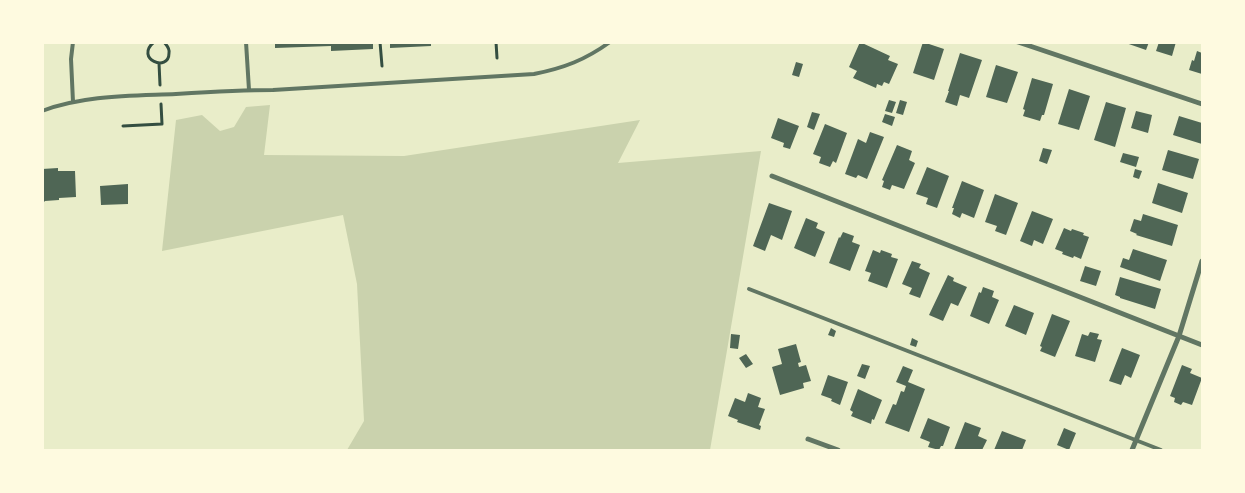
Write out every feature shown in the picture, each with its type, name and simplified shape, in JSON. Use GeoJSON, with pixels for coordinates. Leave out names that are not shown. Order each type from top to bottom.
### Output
{"type":"FeatureCollection","features":[{"type":"Feature","properties":{"kind":"street"},"geometry":{"type":"LineString","coordinates":[[1018,42],[1202,104]]}},
{"type":"Feature","properties":{"kind":"street"},"geometry":{"type":"LineString","coordinates":[[772,176],[1202,345]]}},
{"type":"Feature","properties":{"kind":"street"},"geometry":{"type":"LineString","coordinates":[[1132,450],[1179,336],[1202,261]]}},
{"type":"Feature","properties":{"kind":"street"},"geometry":{"type":"LineString","coordinates":[[808,439],[838,450]]}},
{"type":"Feature","properties":{"kind":"lane"},"geometry":{"type":"LineString","coordinates":[[72,42],[70,59],[73,102]]}},
{"type":"Feature","properties":{"kind":"lane"},"geometry":{"type":"LineString","coordinates":[[246,42],[249,90]]}},
{"type":"Feature","properties":{"kind":"lane"},"geometry":{"type":"LineString","coordinates":[[42,111],[73,102],[109,98],[534,74],[577,62],[597,52],[610,42]]}},
{"type":"Feature","properties":{"kind":"lane"},"geometry":{"type":"LineString","coordinates":[[749,289],[1161,450]]}},
{"type":"Feature","properties":{"kind":"path"},"geometry":{"type":"LineString","coordinates":[[154,42],[149,47],[149,58],[159,63],[165,62],[170,52],[164,42]]}},
{"type":"Feature","properties":{"kind":"path"},"geometry":{"type":"LineString","coordinates":[[380,42],[382,66]]}},
{"type":"Feature","properties":{"kind":"path"},"geometry":{"type":"LineString","coordinates":[[496,42],[497,58]]}},
{"type":"Feature","properties":{"kind":"path"},"geometry":{"type":"LineString","coordinates":[[159,63],[160,85]]}},
{"type":"Feature","properties":{"kind":"path"},"geometry":{"type":"LineString","coordinates":[[123,126],[162,124],[161,104]]}},
{"type":"Feature","properties":{"kind":"green space"},"geometry":{"type":"Polygon","coordinates":[[[270,105],[264,155],[404,156],[640,120],[618,163],[761,151],[710,450],[347,450],[364,421],[357,284],[343,215],[162,251],[176,120],[202,115],[220,131],[234,127],[246,107],[270,105]]]}},
{"type":"Feature","properties":{"kind":"building"},"geometry":{"type":"Polygon","coordinates":[[[275,42],[373,42],[373,49],[331,51],[331,46],[275,48],[275,42]]]}},
{"type":"Feature","properties":{"kind":"building"},"geometry":{"type":"Polygon","coordinates":[[[390,42],[431,42],[431,46],[390,48],[390,42]]]}},
{"type":"Feature","properties":{"kind":"building"},"geometry":{"type":"Polygon","coordinates":[[[860,42],[890,56],[888,60],[898,64],[889,84],[884,82],[882,86],[877,84],[876,88],[853,78],[857,71],[849,67],[860,42]]]}},
{"type":"Feature","properties":{"kind":"building"},"geometry":{"type":"Polygon","coordinates":[[[923,42],[944,49],[934,80],[913,73],[923,42]]]}},
{"type":"Feature","properties":{"kind":"building"},"geometry":{"type":"Polygon","coordinates":[[[1123,42],[1149,42],[1146,50],[1123,42]]]}},
{"type":"Feature","properties":{"kind":"building"},"geometry":{"type":"Polygon","coordinates":[[[1159,42],[1176,42],[1172,56],[1156,51],[1159,42]]]}},
{"type":"Feature","properties":{"kind":"building"},"geometry":{"type":"Polygon","coordinates":[[[1197,51],[1202,53],[1202,74],[1189,70],[1197,51]]]}},
{"type":"Feature","properties":{"kind":"building"},"geometry":{"type":"Polygon","coordinates":[[[960,53],[982,60],[969,98],[960,95],[957,106],[945,102],[960,53]]]}},
{"type":"Feature","properties":{"kind":"building"},"geometry":{"type":"Polygon","coordinates":[[[796,62],[803,64],[799,77],[792,75],[796,62]]]}},
{"type":"Feature","properties":{"kind":"building"},"geometry":{"type":"Polygon","coordinates":[[[996,65],[1018,72],[1007,103],[986,97],[996,65]]]}},
{"type":"Feature","properties":{"kind":"building"},"geometry":{"type":"Polygon","coordinates":[[[1032,78],[1053,84],[1044,115],[1042,115],[1040,121],[1023,116],[1025,110],[1023,109],[1032,78]]]}},
{"type":"Feature","properties":{"kind":"building"},"geometry":{"type":"Polygon","coordinates":[[[1069,89],[1090,96],[1079,130],[1058,124],[1069,89]]]}},
{"type":"Feature","properties":{"kind":"building"},"geometry":{"type":"Polygon","coordinates":[[[889,100],[896,102],[892,113],[885,111],[889,100]]]}},
{"type":"Feature","properties":{"kind":"building"},"geometry":{"type":"Polygon","coordinates":[[[900,100],[907,102],[903,115],[896,113],[900,100]]]}},
{"type":"Feature","properties":{"kind":"building"},"geometry":{"type":"Polygon","coordinates":[[[1106,102],[1126,108],[1115,147],[1094,140],[1106,102]]]}},
{"type":"Feature","properties":{"kind":"building"},"geometry":{"type":"Polygon","coordinates":[[[1136,111],[1152,115],[1148,133],[1131,128],[1136,111]]]}},
{"type":"Feature","properties":{"kind":"building"},"geometry":{"type":"Polygon","coordinates":[[[812,112],[820,114],[814,130],[807,127],[812,112]]]}},
{"type":"Feature","properties":{"kind":"building"},"geometry":{"type":"Polygon","coordinates":[[[885,114],[895,117],[892,126],[882,122],[885,114]]]}},
{"type":"Feature","properties":{"kind":"building"},"geometry":{"type":"Polygon","coordinates":[[[1179,116],[1202,123],[1202,144],[1173,135],[1179,116]]]}},
{"type":"Feature","properties":{"kind":"building"},"geometry":{"type":"Polygon","coordinates":[[[778,118],[799,126],[790,149],[783,147],[784,143],[771,138],[778,118]]]}},
{"type":"Feature","properties":{"kind":"building"},"geometry":{"type":"Polygon","coordinates":[[[825,124],[847,133],[836,163],[833,161],[830,167],[819,163],[821,157],[813,154],[825,124]]]}},
{"type":"Feature","properties":{"kind":"building"},"geometry":{"type":"Polygon","coordinates":[[[870,132],[884,137],[867,179],[858,175],[856,178],[845,174],[858,139],[866,143],[870,132]]]}},
{"type":"Feature","properties":{"kind":"building"},"geometry":{"type":"Polygon","coordinates":[[[897,145],[912,151],[909,160],[915,163],[904,189],[892,185],[890,190],[882,187],[884,181],[882,180],[897,145]]]}},
{"type":"Feature","properties":{"kind":"building"},"geometry":{"type":"Polygon","coordinates":[[[1043,148],[1052,150],[1047,164],[1039,161],[1043,148]]]}},
{"type":"Feature","properties":{"kind":"building"},"geometry":{"type":"Polygon","coordinates":[[[1168,150],[1199,159],[1193,179],[1162,170],[1168,150]]]}},
{"type":"Feature","properties":{"kind":"building"},"geometry":{"type":"Polygon","coordinates":[[[1123,153],[1139,157],[1136,167],[1120,162],[1123,153]]]}},
{"type":"Feature","properties":{"kind":"building"},"geometry":{"type":"Polygon","coordinates":[[[927,167],[949,176],[937,208],[926,204],[928,198],[916,194],[927,167]]]}},
{"type":"Feature","properties":{"kind":"building"},"geometry":{"type":"Polygon","coordinates":[[[58,168],[58,171],[75,171],[76,197],[59,198],[59,200],[45,201],[42,204],[42,169],[58,168]]]}},
{"type":"Feature","properties":{"kind":"building"},"geometry":{"type":"Polygon","coordinates":[[[1135,169],[1142,171],[1139,179],[1133,177],[1135,169]]]}},
{"type":"Feature","properties":{"kind":"building"},"geometry":{"type":"Polygon","coordinates":[[[962,181],[984,190],[974,218],[962,213],[960,218],[952,214],[954,208],[952,208],[962,181]]]}},
{"type":"Feature","properties":{"kind":"building"},"geometry":{"type":"Polygon","coordinates":[[[1158,183],[1188,193],[1182,213],[1152,203],[1158,183]]]}},
{"type":"Feature","properties":{"kind":"building"},"geometry":{"type":"Polygon","coordinates":[[[128,184],[128,204],[101,205],[100,186],[128,184]]]}},
{"type":"Feature","properties":{"kind":"building"},"geometry":{"type":"Polygon","coordinates":[[[995,194],[1018,203],[1006,235],[995,231],[997,226],[985,222],[995,194]]]}},
{"type":"Feature","properties":{"kind":"building"},"geometry":{"type":"Polygon","coordinates":[[[769,203],[792,211],[782,240],[771,235],[765,251],[753,246],[769,203]]]}},
{"type":"Feature","properties":{"kind":"building"},"geometry":{"type":"Polygon","coordinates":[[[1032,211],[1053,219],[1043,244],[1034,240],[1032,246],[1020,241],[1032,211]]]}},
{"type":"Feature","properties":{"kind":"building"},"geometry":{"type":"Polygon","coordinates":[[[1143,214],[1178,225],[1172,246],[1136,235],[1130,231],[1134,219],[1141,221],[1143,214]]]}},
{"type":"Feature","properties":{"kind":"building"},"geometry":{"type":"Polygon","coordinates":[[[806,218],[818,223],[816,228],[825,232],[815,257],[794,248],[806,218]]]}},
{"type":"Feature","properties":{"kind":"building"},"geometry":{"type":"Polygon","coordinates":[[[1064,228],[1084,233],[1083,235],[1089,237],[1081,259],[1062,254],[1063,252],[1055,249],[1064,228]]]}},
{"type":"Feature","properties":{"kind":"building"},"geometry":{"type":"Polygon","coordinates":[[[843,232],[854,236],[852,242],[860,245],[850,271],[829,263],[839,237],[843,232]]]}},
{"type":"Feature","properties":{"kind":"building"},"geometry":{"type":"Polygon","coordinates":[[[1133,249],[1167,260],[1160,281],[1120,267],[1123,258],[1129,260],[1133,249]]]}},
{"type":"Feature","properties":{"kind":"building"},"geometry":{"type":"Polygon","coordinates":[[[873,250],[880,253],[881,250],[892,254],[891,257],[898,259],[887,288],[868,281],[871,273],[865,271],[873,250]]]}},
{"type":"Feature","properties":{"kind":"building"},"geometry":{"type":"Polygon","coordinates":[[[912,261],[921,264],[919,268],[930,273],[920,298],[909,294],[912,288],[902,284],[912,261]]]}},
{"type":"Feature","properties":{"kind":"building"},"geometry":{"type":"Polygon","coordinates":[[[1085,266],[1101,271],[1096,286],[1080,281],[1085,266]]]}},
{"type":"Feature","properties":{"kind":"building"},"geometry":{"type":"Polygon","coordinates":[[[948,275],[954,278],[953,281],[967,287],[958,306],[951,303],[943,321],[929,315],[948,275]]]}},
{"type":"Feature","properties":{"kind":"building"},"geometry":{"type":"Polygon","coordinates":[[[1120,277],[1161,289],[1155,309],[1115,295],[1120,277]]]}},
{"type":"Feature","properties":{"kind":"building"},"geometry":{"type":"Polygon","coordinates":[[[983,287],[994,291],[992,297],[999,300],[989,324],[970,316],[979,292],[981,293],[983,287]]]}},
{"type":"Feature","properties":{"kind":"building"},"geometry":{"type":"Polygon","coordinates":[[[1014,305],[1034,313],[1026,335],[1005,326],[1014,305]]]}},
{"type":"Feature","properties":{"kind":"building"},"geometry":{"type":"Polygon","coordinates":[[[1052,314],[1070,321],[1055,357],[1040,351],[1042,347],[1040,346],[1052,314]]]}},
{"type":"Feature","properties":{"kind":"building"},"geometry":{"type":"Polygon","coordinates":[[[831,328],[836,331],[834,337],[828,335],[831,328]]]}},
{"type":"Feature","properties":{"kind":"building"},"geometry":{"type":"Polygon","coordinates":[[[1090,332],[1099,334],[1097,339],[1102,340],[1095,362],[1075,356],[1082,334],[1088,336],[1090,332]]]}},
{"type":"Feature","properties":{"kind":"building"},"geometry":{"type":"Polygon","coordinates":[[[731,334],[740,335],[738,349],[730,348],[731,334]]]}},
{"type":"Feature","properties":{"kind":"building"},"geometry":{"type":"Polygon","coordinates":[[[912,338],[918,341],[916,347],[910,345],[912,338]]]}},
{"type":"Feature","properties":{"kind":"building"},"geometry":{"type":"Polygon","coordinates":[[[796,344],[801,362],[798,363],[799,367],[806,365],[811,381],[803,383],[804,388],[780,395],[772,367],[782,364],[778,349],[796,344]]]}},
{"type":"Feature","properties":{"kind":"building"},"geometry":{"type":"Polygon","coordinates":[[[1122,348],[1140,355],[1131,378],[1125,375],[1121,385],[1109,381],[1122,348]]]}},
{"type":"Feature","properties":{"kind":"building"},"geometry":{"type":"Polygon","coordinates":[[[746,354],[753,364],[746,368],[739,358],[746,354]]]}},
{"type":"Feature","properties":{"kind":"building"},"geometry":{"type":"Polygon","coordinates":[[[862,364],[870,366],[865,379],[857,376],[862,364]]]}},
{"type":"Feature","properties":{"kind":"building"},"geometry":{"type":"Polygon","coordinates":[[[1182,365],[1192,369],[1190,373],[1202,378],[1192,405],[1183,402],[1181,405],[1174,402],[1175,398],[1170,396],[1182,365]]]}},
{"type":"Feature","properties":{"kind":"building"},"geometry":{"type":"Polygon","coordinates":[[[903,366],[913,370],[908,382],[925,389],[909,432],[885,423],[893,404],[896,405],[901,391],[904,392],[906,386],[896,382],[903,366]]]}},
{"type":"Feature","properties":{"kind":"building"},"geometry":{"type":"Polygon","coordinates":[[[828,375],[848,382],[840,405],[831,401],[832,399],[821,395],[828,375]]]}},
{"type":"Feature","properties":{"kind":"building"},"geometry":{"type":"Polygon","coordinates":[[[858,389],[882,400],[871,424],[851,416],[853,412],[850,410],[858,389]]]}},
{"type":"Feature","properties":{"kind":"building"},"geometry":{"type":"Polygon","coordinates":[[[748,393],[761,398],[758,407],[765,409],[759,425],[761,426],[760,430],[737,422],[738,420],[728,416],[735,398],[745,402],[748,393]]]}},
{"type":"Feature","properties":{"kind":"building"},"geometry":{"type":"Polygon","coordinates":[[[928,418],[950,427],[943,446],[939,450],[928,447],[930,442],[920,438],[928,418]]]}},
{"type":"Feature","properties":{"kind":"building"},"geometry":{"type":"Polygon","coordinates":[[[965,422],[981,428],[978,436],[987,440],[982,450],[954,450],[965,422]]]}},
{"type":"Feature","properties":{"kind":"building"},"geometry":{"type":"Polygon","coordinates":[[[1064,428],[1076,433],[1069,450],[1057,445],[1064,428]]]}},
{"type":"Feature","properties":{"kind":"building"},"geometry":{"type":"Polygon","coordinates":[[[1002,431],[1026,440],[1022,450],[994,450],[1002,431]]]}}]}
